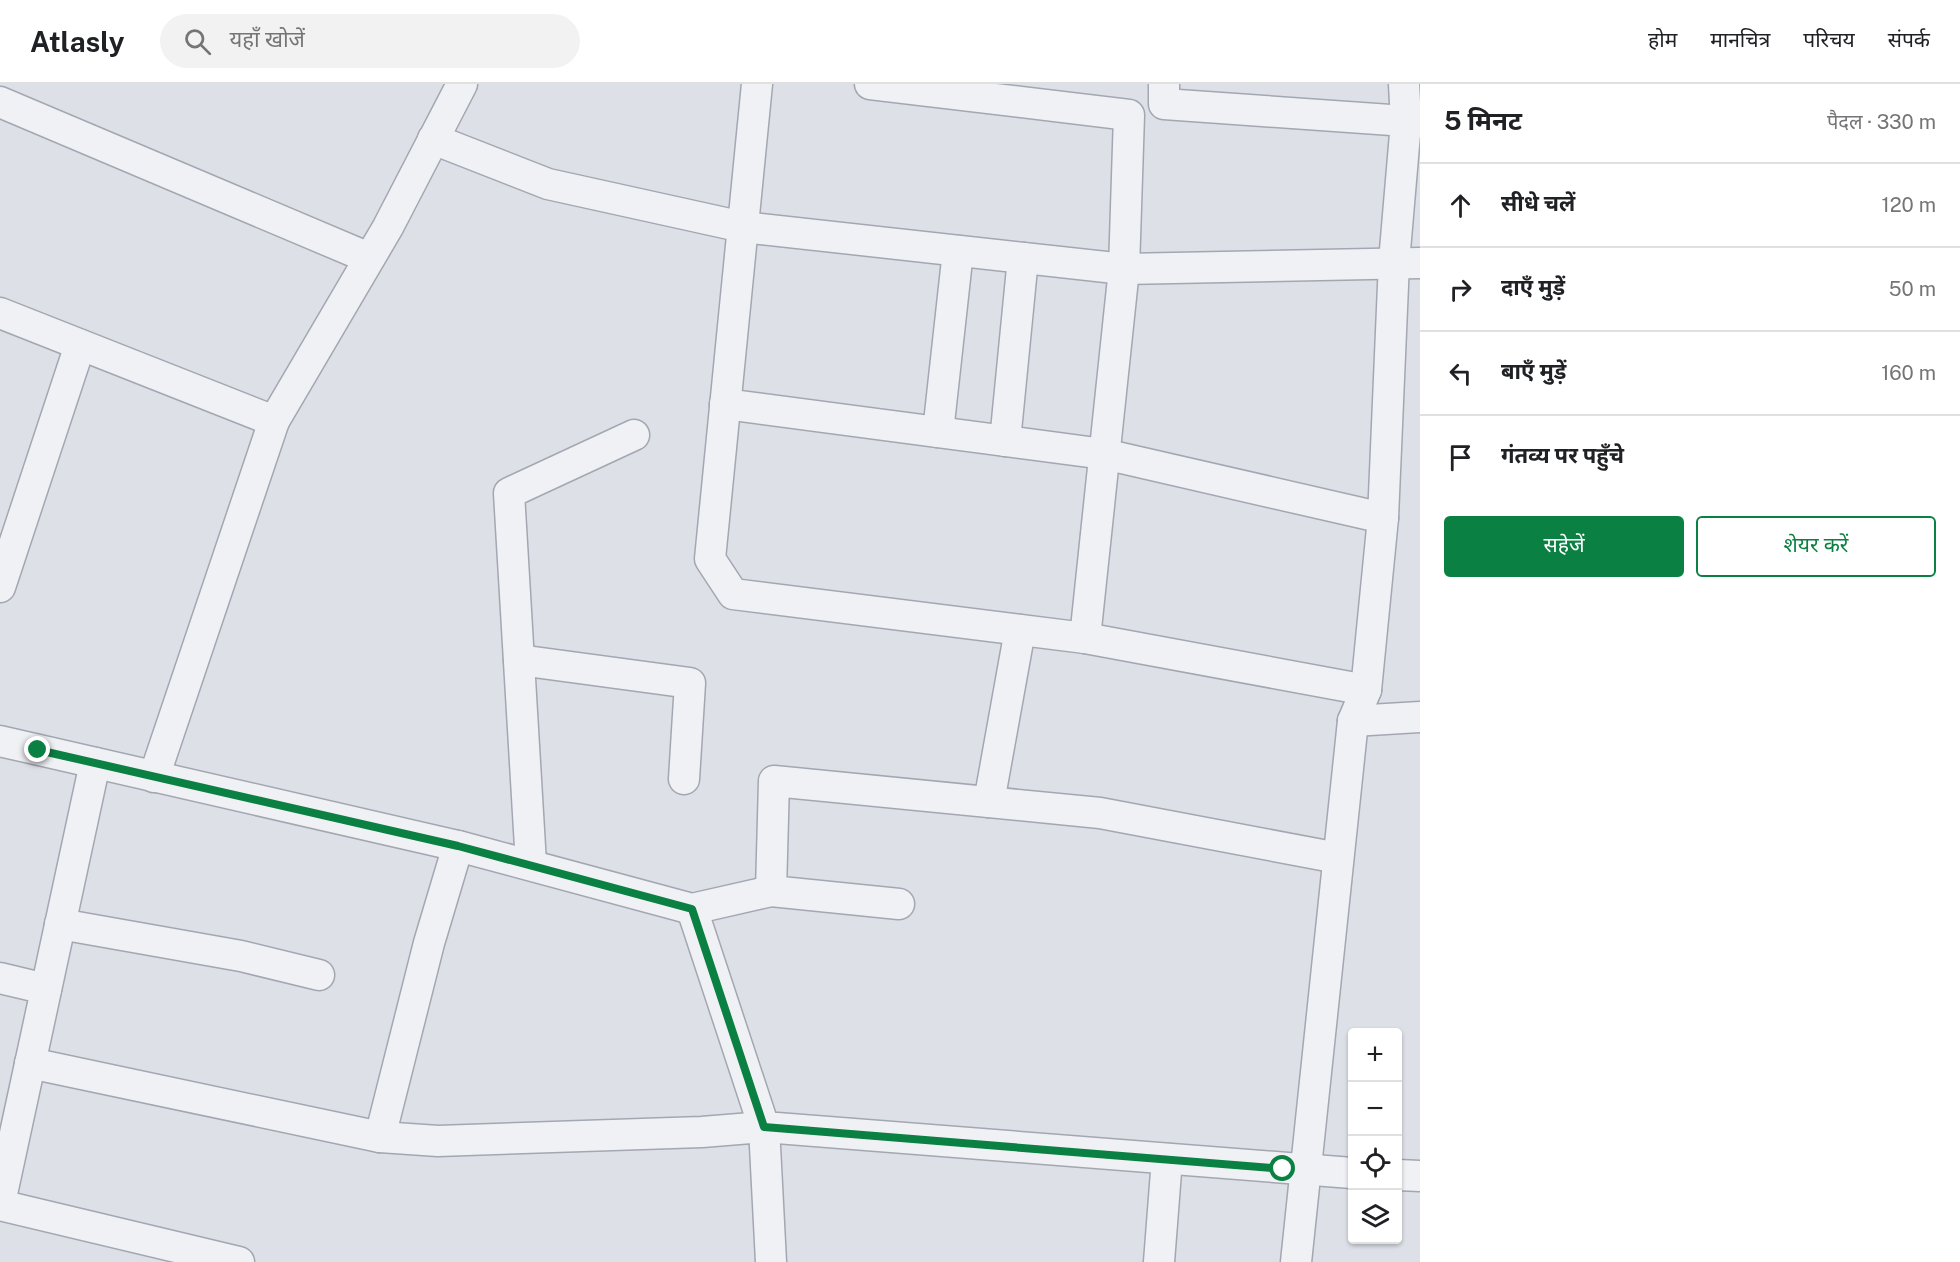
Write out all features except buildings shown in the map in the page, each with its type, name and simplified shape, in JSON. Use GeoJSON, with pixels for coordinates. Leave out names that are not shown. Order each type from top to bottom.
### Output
{"type":"FeatureCollection","features":[{"type":"Feature","properties":{"kind":"street"},"geometry":{"type":"LineString","coordinates":[[154,777],[274,421],[388,227],[462,84]]}},
{"type":"Feature","properties":{"kind":"street"},"geometry":{"type":"LineString","coordinates":[[1296,1262],[1353,721],[1366,690],[1407,262],[1413,122],[1404,84]]}},
{"type":"Feature","properties":{"kind":"street"},"geometry":{"type":"LineString","coordinates":[[759,85],[742,227],[710,559],[733,594],[1085,638],[1366,690]]}},
{"type":"Feature","properties":{"kind":"street"},"geometry":{"type":"LineString","coordinates":[[883,85],[1046,94],[1129,115],[1164,94],[1413,122]]}},
{"type":"Feature","properties":{"kind":"street"},"geometry":{"type":"LineString","coordinates":[[0,102],[369,258]]}},
{"type":"Feature","properties":{"kind":"street"},"geometry":{"type":"LineString","coordinates":[[1085,638],[1124,269],[1129,115]]}},
{"type":"Feature","properties":{"kind":"street"},"geometry":{"type":"LineString","coordinates":[[433,139],[548,183],[742,227],[1124,269],[1407,262]]}},
{"type":"Feature","properties":{"kind":"street"},"geometry":{"type":"LineString","coordinates":[[939,432],[958,251]]}},
{"type":"Feature","properties":{"kind":"street"},"geometry":{"type":"LineString","coordinates":[[1005,441],[1023,258]]}},
{"type":"Feature","properties":{"kind":"street"},"geometry":{"type":"LineString","coordinates":[[0,313],[274,421]]}},
{"type":"Feature","properties":{"kind":"street"},"geometry":{"type":"LineString","coordinates":[[0,587],[80,345]]}},
{"type":"Feature","properties":{"kind":"street"},"geometry":{"type":"LineString","coordinates":[[725,404],[1104,454],[1383,518]]}},
{"type":"Feature","properties":{"kind":"street"},"geometry":{"type":"LineString","coordinates":[[531,864],[509,493],[634,435]]}},
{"type":"Feature","properties":{"kind":"street"},"geometry":{"type":"LineString","coordinates":[[988,802],[1020,630]]}},
{"type":"Feature","properties":{"kind":"street"},"geometry":{"type":"LineString","coordinates":[[519,660],[690,683],[684,779]]}},
{"type":"Feature","properties":{"kind":"street"},"geometry":{"type":"LineString","coordinates":[[1353,721],[1420,717]]}},
{"type":"Feature","properties":{"kind":"street"},"geometry":{"type":"LineString","coordinates":[[0,741],[458,846],[692,909],[771,891],[899,904]]}},
{"type":"Feature","properties":{"kind":"street"},"geometry":{"type":"LineString","coordinates":[[95,763],[0,1204],[168,1254],[239,1262]]}},
{"type":"Feature","properties":{"kind":"street"},"geometry":{"type":"LineString","coordinates":[[771,891],[774,781],[1100,813],[1338,858]]}},
{"type":"Feature","properties":{"kind":"street"},"geometry":{"type":"LineString","coordinates":[[380,1137],[429,944],[458,846]]}},
{"type":"Feature","properties":{"kind":"street"},"geometry":{"type":"LineString","coordinates":[[692,909],[764,1127],[771,1262]]}},
{"type":"Feature","properties":{"kind":"street"},"geometry":{"type":"LineString","coordinates":[[60,924],[241,956],[319,975]]}},
{"type":"Feature","properties":{"kind":"street"},"geometry":{"type":"LineString","coordinates":[[0,978],[46,989]]}},
{"type":"Feature","properties":{"kind":"street"},"geometry":{"type":"LineString","coordinates":[[30,1064],[380,1137],[438,1141],[702,1132],[764,1127],[1348,1173]]}},
{"type":"Feature","properties":{"kind":"street"},"geometry":{"type":"LineString","coordinates":[[1159,1262],[1167,1160]]}},
{"type":"Feature","properties":{"kind":"street"},"geometry":{"type":"LineString","coordinates":[[1402,1175],[1420,1176]]}},
{"type":"Feature","properties":{"kind":"route"},"geometry":{"type":"LineString","coordinates":[[38,750],[458,846],[692,909],[764,1127],[1283,1169]]}}]}
